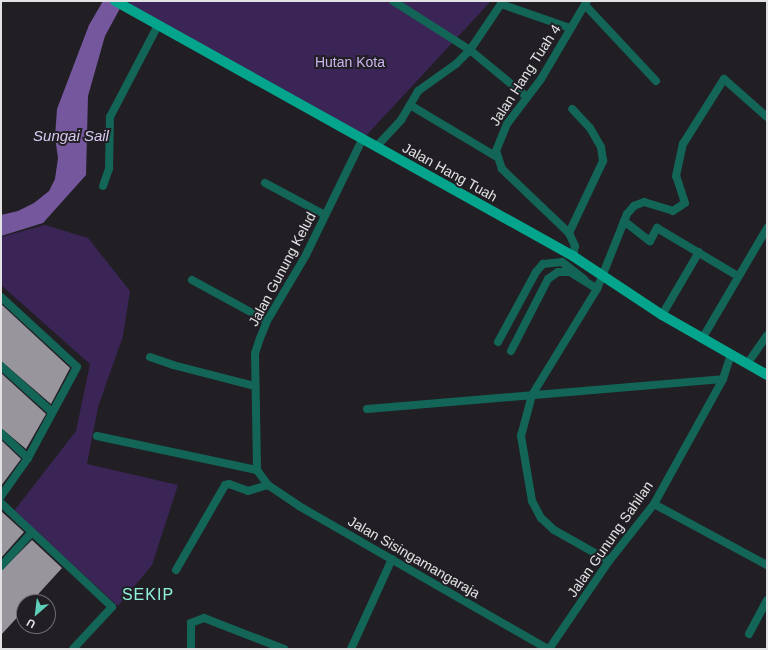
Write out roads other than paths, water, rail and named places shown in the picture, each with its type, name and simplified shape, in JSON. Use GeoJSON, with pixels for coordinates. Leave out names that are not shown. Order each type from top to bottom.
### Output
{"type":"FeatureCollection","features":[{"type":"Feature","properties":{"kind":"main road","name":"Jalan Hang Tuah"},"geometry":{"type":"LineString","coordinates":[[115,1],[362,140],[573,256],[662,315],[767,375]]}},
{"type":"Feature","properties":{"kind":"street"},"geometry":{"type":"LineString","coordinates":[[393,1],[470,50],[528,97]]}},
{"type":"Feature","properties":{"kind":"street"},"geometry":{"type":"LineString","coordinates":[[376,147],[401,120],[418,91],[456,64],[470,50],[502,2],[570,28]]}},
{"type":"Feature","properties":{"kind":"street"},"geometry":{"type":"LineString","coordinates":[[586,3],[656,81]]}},
{"type":"Feature","properties":{"kind":"street","name":"Jalan Hang Tuah 4"},"geometry":{"type":"LineString","coordinates":[[497,157],[498,144],[507,124],[541,79],[586,3]]}},
{"type":"Feature","properties":{"kind":"street"},"geometry":{"type":"LineString","coordinates":[[103,186],[110,169],[110,118],[158,25]]}},
{"type":"Feature","properties":{"kind":"street"},"geometry":{"type":"LineString","coordinates":[[609,561],[554,530],[541,518],[532,501],[521,436],[532,395],[597,288],[627,214],[639,203],[644,202],[674,211],[685,203],[676,176],[683,144],[724,79],[766,115]]}},
{"type":"Feature","properties":{"kind":"street"},"geometry":{"type":"LineString","coordinates":[[410,105],[497,157],[502,169],[569,233],[575,246],[573,256]]}},
{"type":"Feature","properties":{"kind":"street"},"geometry":{"type":"LineString","coordinates":[[569,233],[603,160],[601,147],[590,128],[572,109]]}},
{"type":"Feature","properties":{"kind":"street","name":"Jalan Gunung Kelud"},"geometry":{"type":"LineString","coordinates":[[257,470],[255,353],[267,321],[306,255],[362,140]]}},
{"type":"Feature","properties":{"kind":"street"},"geometry":{"type":"LineString","coordinates":[[265,183],[325,215]]}},
{"type":"Feature","properties":{"kind":"street"},"geometry":{"type":"LineString","coordinates":[[624,221],[650,241],[657,228],[738,276]]}},
{"type":"Feature","properties":{"kind":"street"},"geometry":{"type":"LineString","coordinates":[[702,339],[767,228]]}},
{"type":"Feature","properties":{"kind":"street"},"geometry":{"type":"LineString","coordinates":[[662,315],[699,252]]}},
{"type":"Feature","properties":{"kind":"street"},"geometry":{"type":"LineString","coordinates":[[498,342],[536,272],[543,264],[562,262],[597,288]]}},
{"type":"Feature","properties":{"kind":"street"},"geometry":{"type":"LineString","coordinates":[[511,351],[548,279],[558,272],[570,272],[584,279]]}},
{"type":"Feature","properties":{"kind":"street"},"geometry":{"type":"LineString","coordinates":[[192,280],[267,321]]}},
{"type":"Feature","properties":{"kind":"street"},"geometry":{"type":"LineString","coordinates":[[1,297],[77,367],[28,458],[1,496]]}},
{"type":"Feature","properties":{"kind":"street"},"geometry":{"type":"LineString","coordinates":[[747,364],[767,335]]}},
{"type":"Feature","properties":{"kind":"street","name":"Jalan Gunung Sahilan"},"geometry":{"type":"LineString","coordinates":[[549,649],[609,561],[654,504],[723,379],[732,355]]}},
{"type":"Feature","properties":{"kind":"street"},"geometry":{"type":"LineString","coordinates":[[150,356],[173,365],[255,386]]}},
{"type":"Feature","properties":{"kind":"street"},"geometry":{"type":"LineString","coordinates":[[1,366],[52,412]]}},
{"type":"Feature","properties":{"kind":"street"},"geometry":{"type":"LineString","coordinates":[[367,409],[723,379]]}},
{"type":"Feature","properties":{"kind":"street"},"geometry":{"type":"LineString","coordinates":[[1,433],[28,458]]}},
{"type":"Feature","properties":{"kind":"street"},"geometry":{"type":"LineString","coordinates":[[97,436],[257,470],[268,485],[248,491],[229,484],[225,485],[176,570]]}},
{"type":"Feature","properties":{"kind":"street","name":"Jalan Sisingamangaraja"},"geometry":{"type":"LineString","coordinates":[[268,485],[299,506],[549,649]]}},
{"type":"Feature","properties":{"kind":"street"},"geometry":{"type":"LineString","coordinates":[[1,503],[112,607],[72,649]]}},
{"type":"Feature","properties":{"kind":"street"},"geometry":{"type":"LineString","coordinates":[[654,504],[767,565]]}},
{"type":"Feature","properties":{"kind":"street"},"geometry":{"type":"LineString","coordinates":[[1,566],[32,532]]}},
{"type":"Feature","properties":{"kind":"street"},"geometry":{"type":"LineString","coordinates":[[351,649],[392,559]]}},
{"type":"Feature","properties":{"kind":"street"},"geometry":{"type":"LineString","coordinates":[[749,634],[767,600]]}},
{"type":"Feature","properties":{"kind":"street"},"geometry":{"type":"LineString","coordinates":[[191,649],[191,623],[204,618],[284,649]]}},
{"type":"Feature","properties":{"kind":"water","name":"Sungai Sail"},"geometry":{"type":"Polygon","coordinates":[[[103,1],[124,1],[105,36],[88,96],[86,175],[43,223],[1,236],[1,215],[18,211],[34,203],[49,191],[55,179],[58,158],[55,137],[57,109],[89,25],[103,1]]]}},
{"type":"Feature","properties":{"kind":"district","name":"SEKIP"},"geometry":{"type":"Point","coordinates":[148,595]}},
{"type":"Feature","properties":{"kind":"park label","name":"Hutan Kota"},"geometry":{"type":"Point","coordinates":[350,62]}}]}
